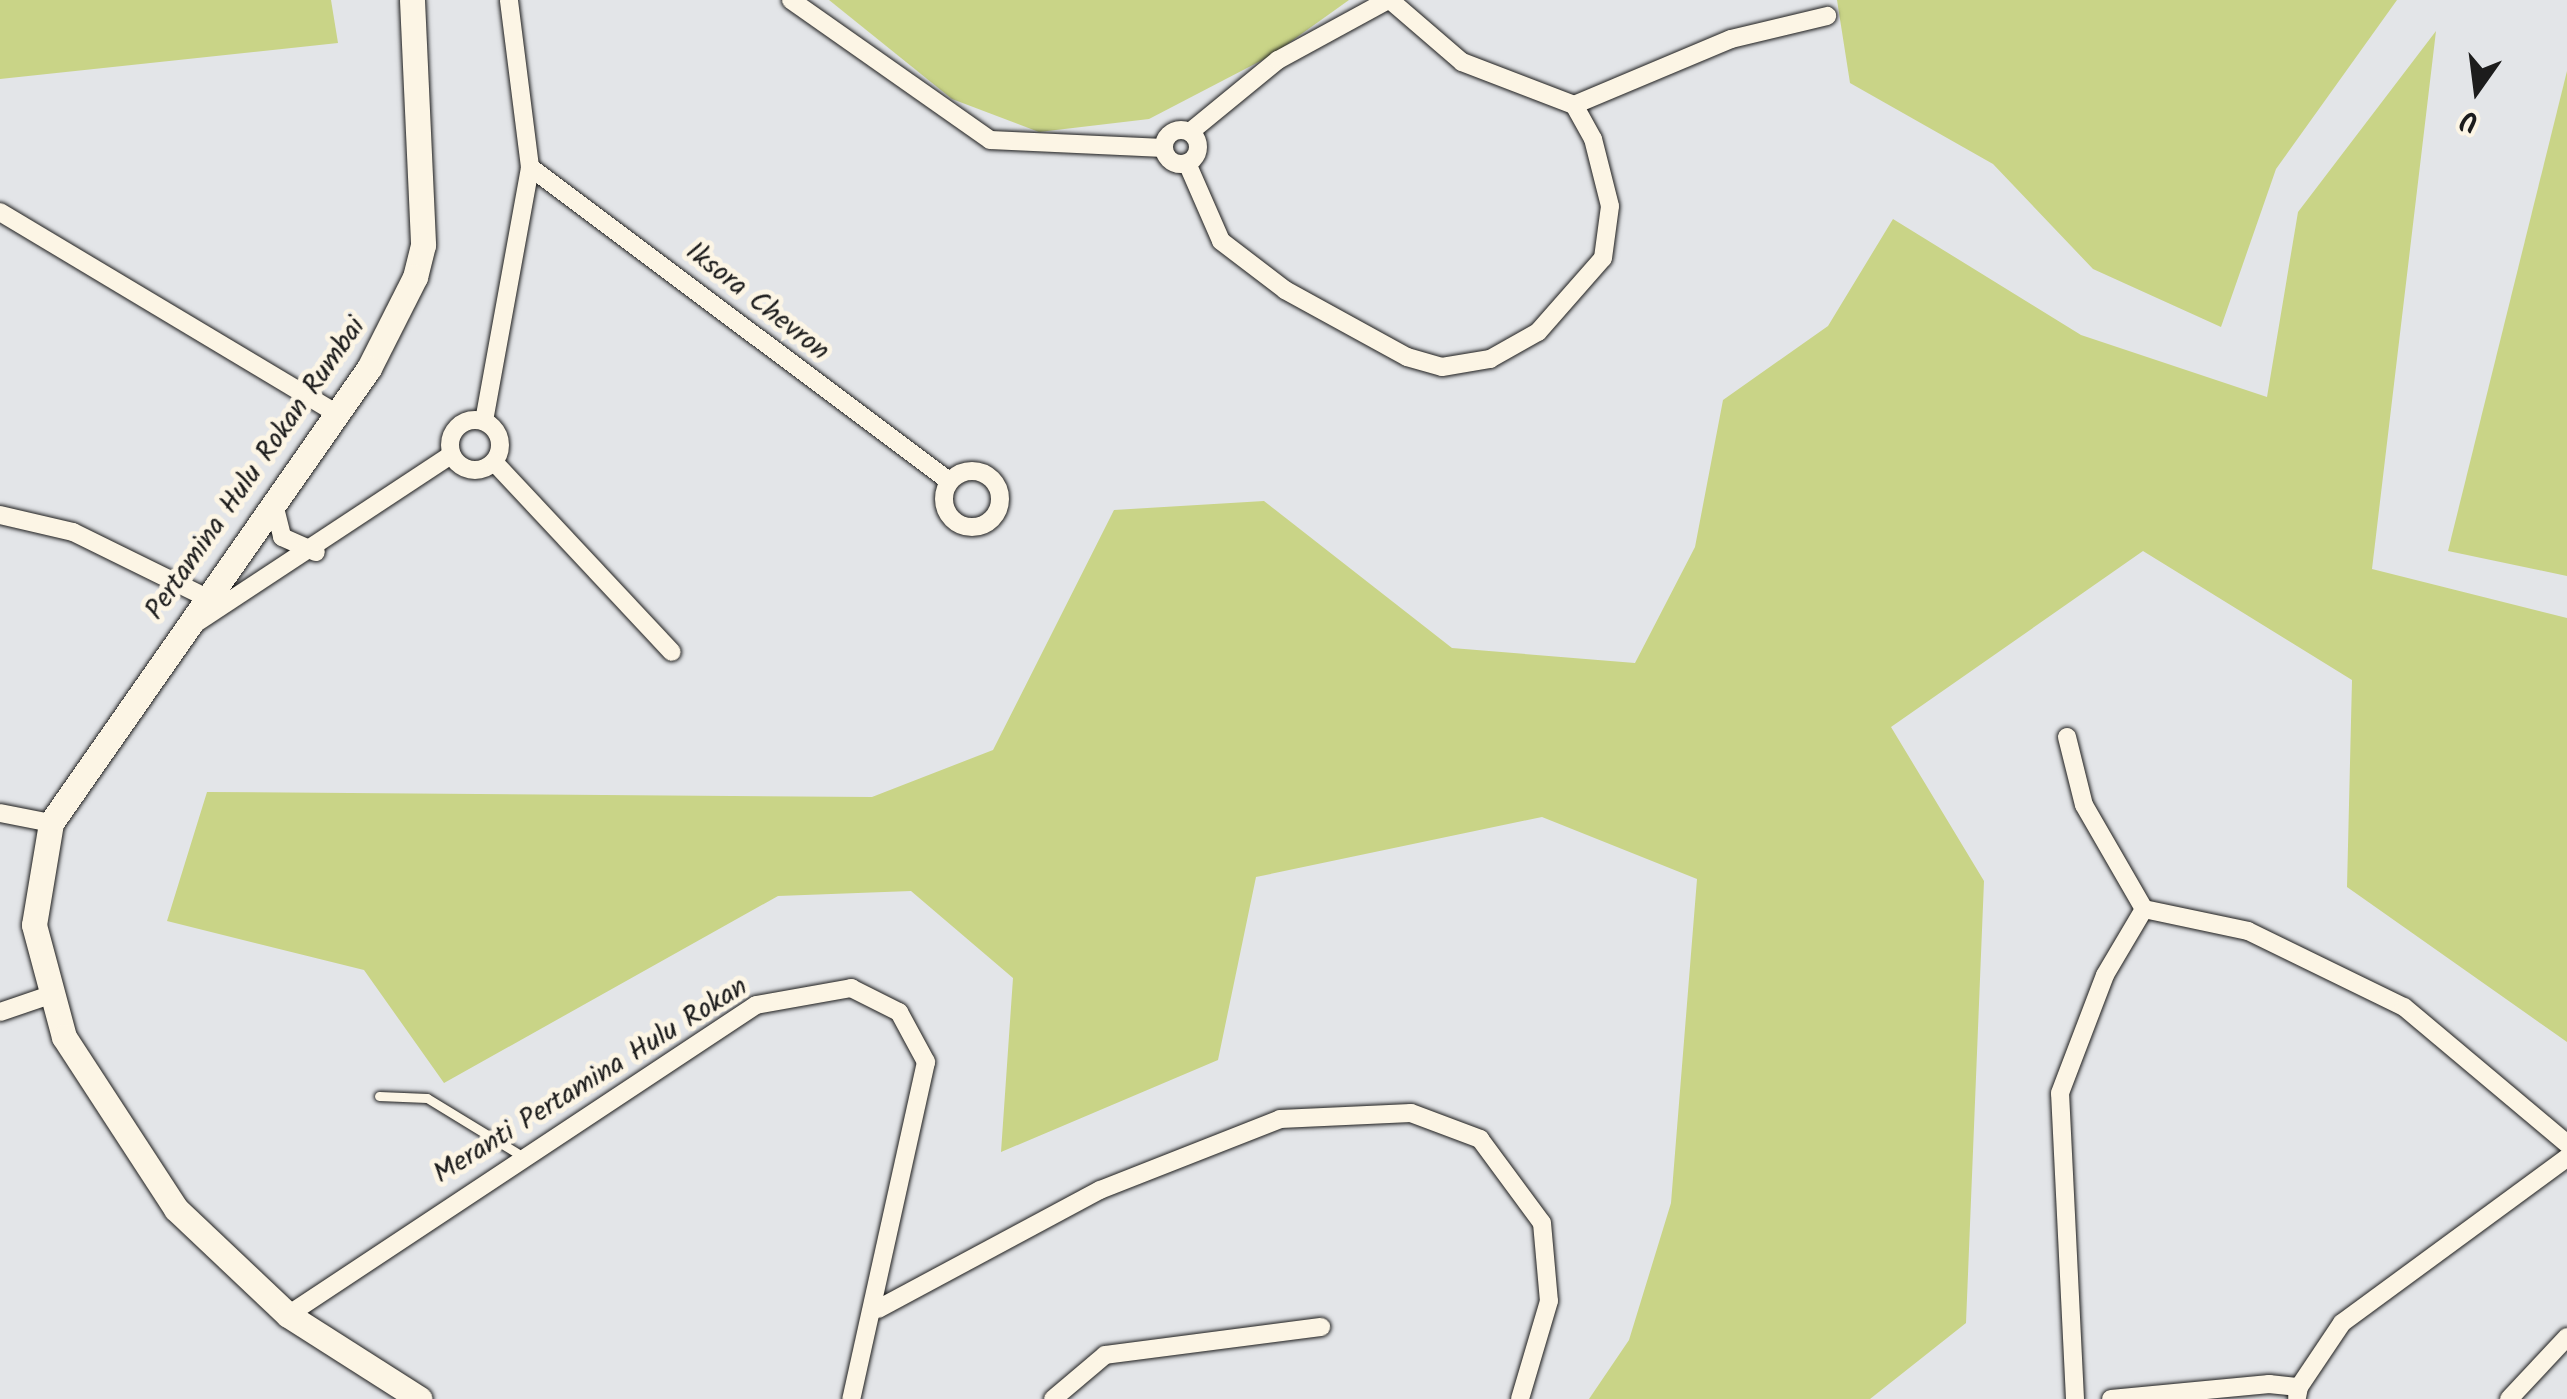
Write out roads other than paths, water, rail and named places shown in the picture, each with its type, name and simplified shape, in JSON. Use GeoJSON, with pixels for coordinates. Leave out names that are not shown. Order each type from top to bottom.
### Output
{"type":"FeatureCollection","features":[{"type":"Feature","properties":{"kind":"street","name":"Pertamina Hulu Rokan Rumbai"},"geometry":{"type":"LineString","coordinates":[[412,0],[423,245],[400,310],[337,414],[51,822],[34,925],[47,996],[102,1106],[176,1209],[288,1315],[420,1399]]}},
{"type":"Feature","properties":{"kind":"street"},"geometry":{"type":"LineString","coordinates":[[484,421],[530,167],[509,0]]}},
{"type":"Feature","properties":{"kind":"street"},"geometry":{"type":"LineString","coordinates":[[791,0],[990,140],[1164,148],[1187,163],[1221,241],[1362,335],[1442,366],[1490,359],[1538,332],[1603,258],[1610,206],[1574,104]]}},
{"type":"Feature","properties":{"kind":"street"},"geometry":{"type":"LineString","coordinates":[[1164,148],[1172,132],[1190,132],[1278,60],[1389,0],[1462,62],[1574,104],[1731,39],[1827,16]]}},
{"type":"Feature","properties":{"kind":"street"},"geometry":{"type":"LineString","coordinates":[[1187,163],[1199,149],[1190,132]]}},
{"type":"Feature","properties":{"kind":"street","name":"Iksora Chevron"},"geometry":{"type":"LineString","coordinates":[[530,167],[948,481]]}},
{"type":"Feature","properties":{"kind":"street"},"geometry":{"type":"LineString","coordinates":[[0,212],[337,414]]}},
{"type":"Feature","properties":{"kind":"street"},"geometry":{"type":"LineString","coordinates":[[181,632],[316,552],[451,455],[460,423],[484,421]]}},
{"type":"Feature","properties":{"kind":"street"},"geometry":{"type":"LineString","coordinates":[[484,421],[500,439],[494,462]]}},
{"type":"Feature","properties":{"kind":"street"},"geometry":{"type":"LineString","coordinates":[[451,455],[476,470],[494,462]]}},
{"type":"Feature","properties":{"kind":"street"},"geometry":{"type":"LineString","coordinates":[[494,462],[672,652]]}},
{"type":"Feature","properties":{"kind":"street"},"geometry":{"type":"LineString","coordinates":[[274,504],[282,537],[316,552]]}},
{"type":"Feature","properties":{"kind":"street"},"geometry":{"type":"LineString","coordinates":[[0,515],[73,532],[207,598]]}},
{"type":"Feature","properties":{"kind":"street"},"geometry":{"type":"LineString","coordinates":[[2067,737],[2084,805],[2144,909],[2248,932],[2404,1007],[2567,1144]]}},
{"type":"Feature","properties":{"kind":"street"},"geometry":{"type":"LineString","coordinates":[[0,812],[51,822]]}},
{"type":"Feature","properties":{"kind":"street"},"geometry":{"type":"LineString","coordinates":[[2075,1399],[2060,1094],[2105,974],[2144,909]]}},
{"type":"Feature","properties":{"kind":"street","name":"Meranti Pertamina Hulu Rokan"},"geometry":{"type":"LineString","coordinates":[[288,1315],[522,1156],[756,1005],[831,986],[870,994],[911,1024],[926,1062],[878,1308],[851,1399]]}},
{"type":"Feature","properties":{"kind":"street"},"geometry":{"type":"LineString","coordinates":[[0,1012],[47,996]]}},
{"type":"Feature","properties":{"kind":"street"},"geometry":{"type":"LineString","coordinates":[[878,1308],[1100,1190],[1262,1126],[1325,1113],[1411,1113],[1480,1139],[1542,1223],[1550,1301],[1520,1399]]}},
{"type":"Feature","properties":{"kind":"street"},"geometry":{"type":"LineString","coordinates":[[2110,1399],[2298,1393],[2342,1323],[2567,1158]]}},
{"type":"Feature","properties":{"kind":"street"},"geometry":{"type":"LineString","coordinates":[[1053,1399],[1105,1355],[1321,1326]]}},
{"type":"Feature","properties":{"kind":"street"},"geometry":{"type":"LineString","coordinates":[[2508,1399],[2567,1337]]}},
{"type":"Feature","properties":{"kind":"lane"},"geometry":{"type":"LineString","coordinates":[[378,1096],[427,1098],[522,1156]]}}]}
